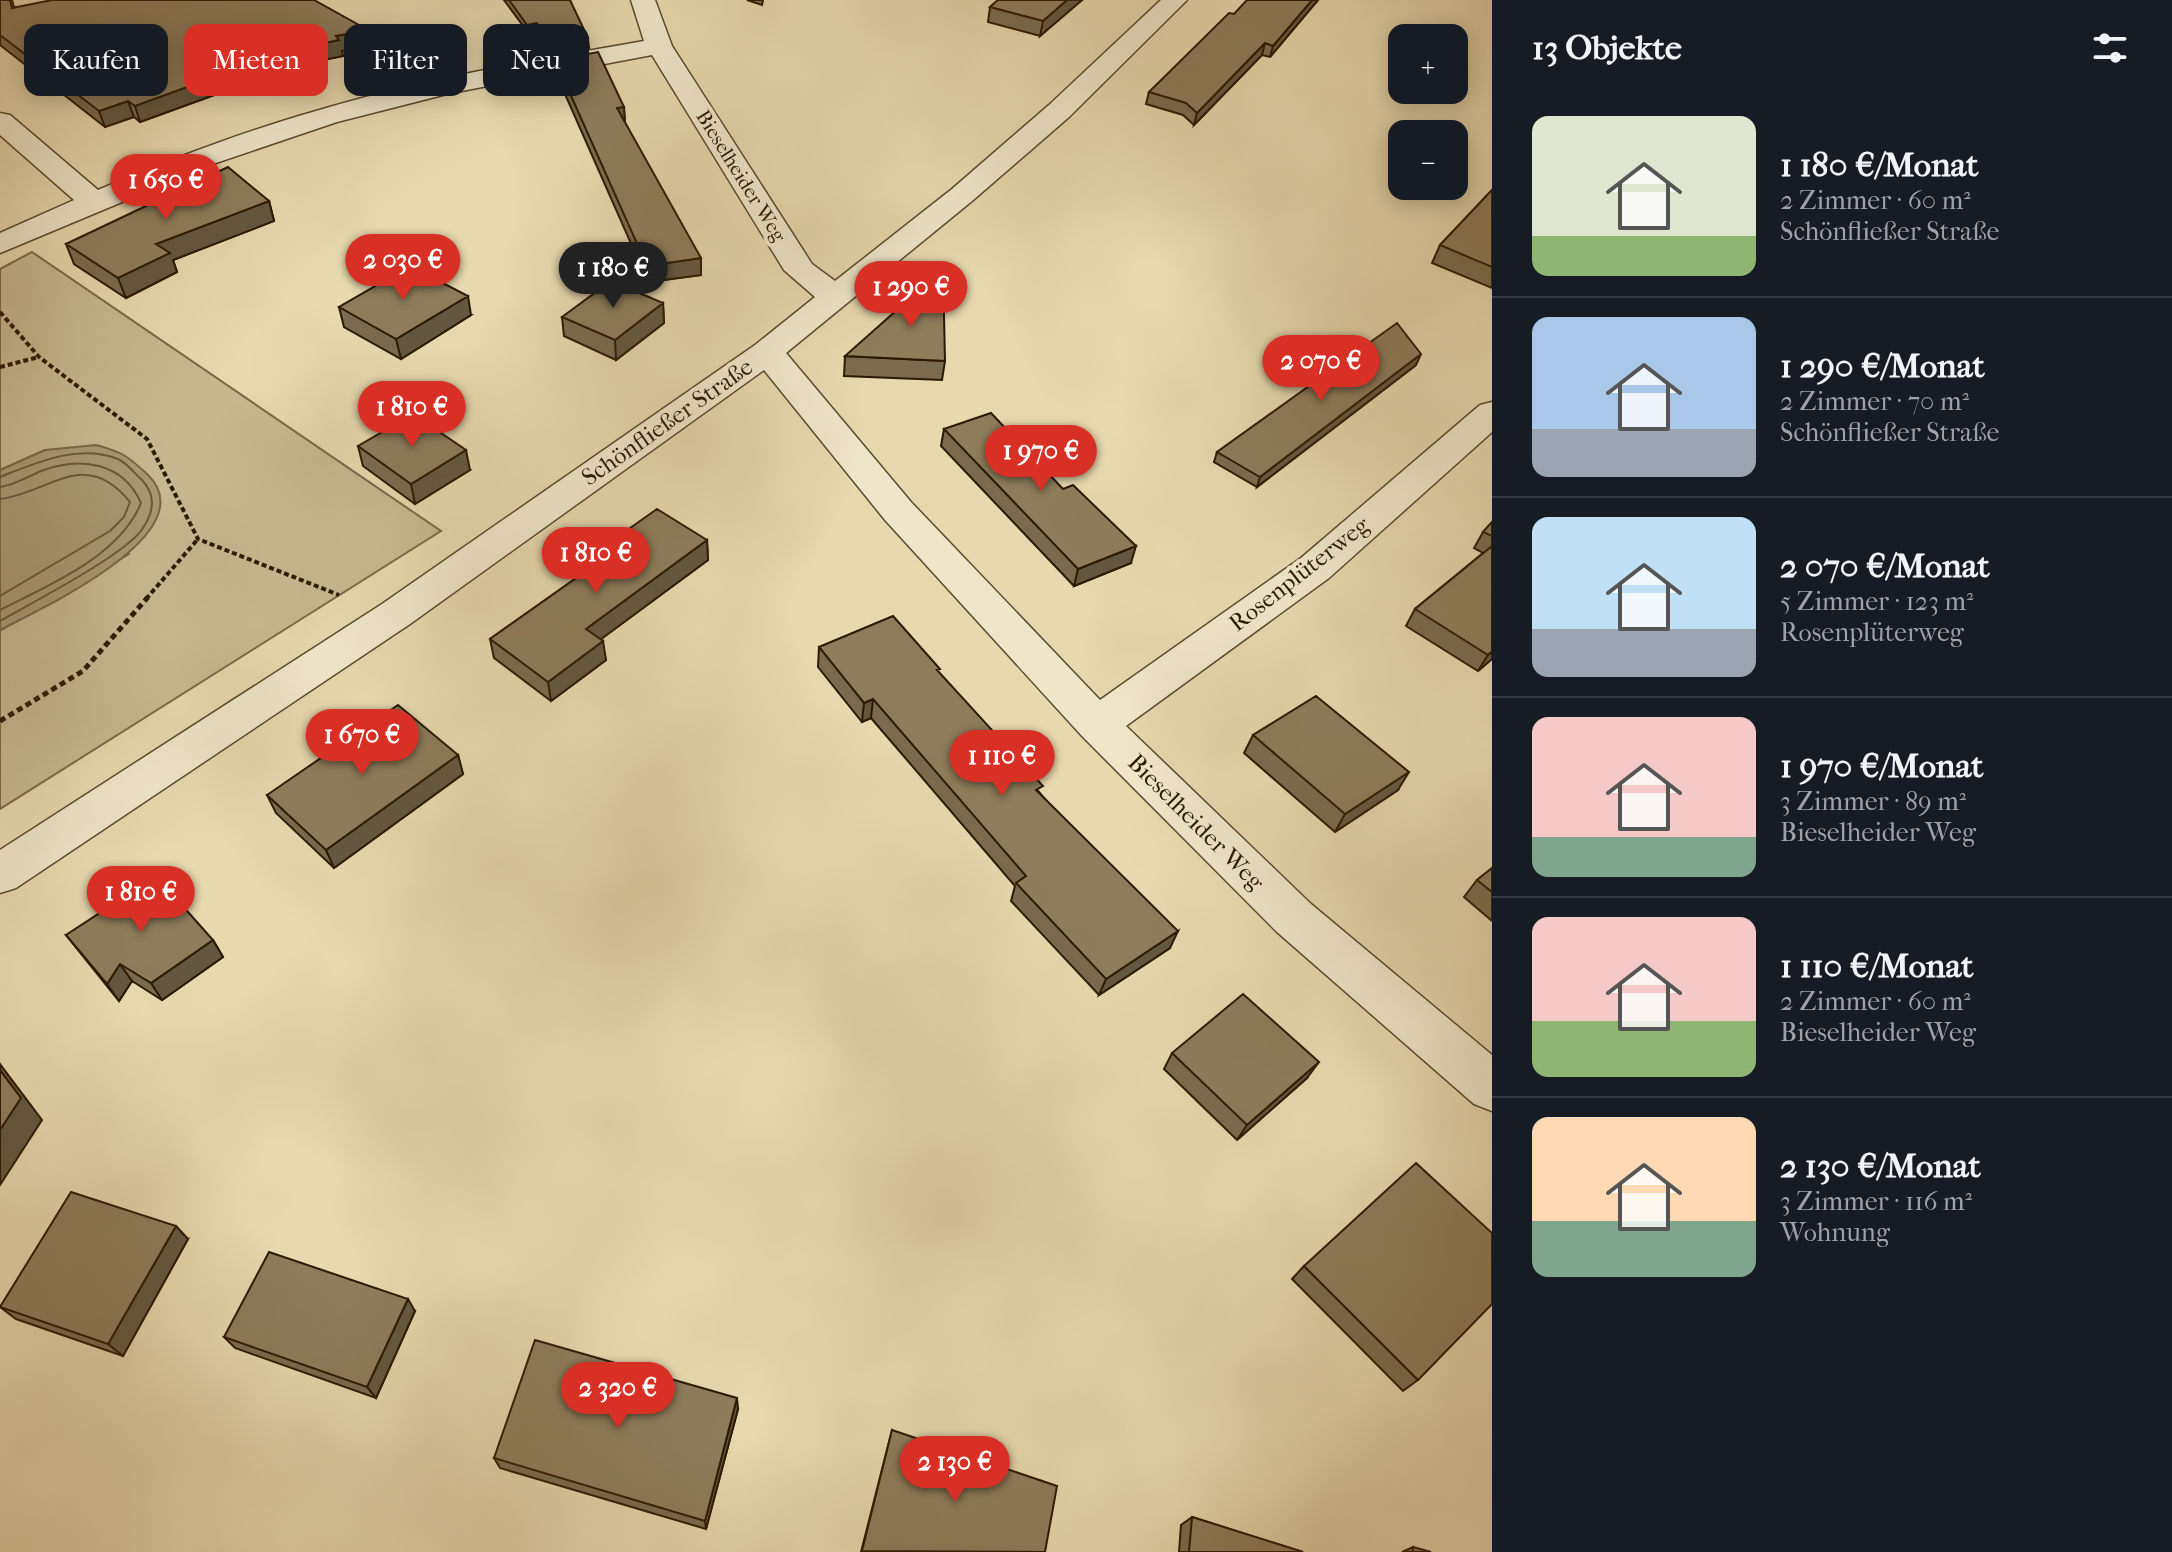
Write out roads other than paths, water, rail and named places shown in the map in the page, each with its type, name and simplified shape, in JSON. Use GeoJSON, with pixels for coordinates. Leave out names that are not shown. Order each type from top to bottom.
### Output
{"type":"FeatureCollection","features":[{"type":"Feature","properties":{"kind":"street","name":"Bieselheider Weg"},"geometry":{"type":"LineString","coordinates":[[643,0],[659,46],[800,270],[834,296]]}},
{"type":"Feature","properties":{"kind":"street","name":"Schönfließer Straße"},"geometry":{"type":"LineString","coordinates":[[0,874],[396,614],[767,352],[984,176],[1059,111],[1175,0]]}},
{"type":"Feature","properties":{"kind":"street"},"geometry":{"type":"LineString","coordinates":[[0,244],[94,202],[226,150],[328,116],[453,85],[659,46]]}},
{"type":"Feature","properties":{"kind":"street"},"geometry":{"type":"LineString","coordinates":[[0,121],[94,202]]}},
{"type":"Feature","properties":{"kind":"street","name":"Bieselheider Weg"},"geometry":{"type":"LineString","coordinates":[[767,352],[898,511],[1097,724],[1294,918],[1492,1087]]}},
{"type":"Feature","properties":{"kind":"street","name":"Rosenplüterweg"},"geometry":{"type":"LineString","coordinates":[[1097,724],[1315,568],[1492,413]]}},
{"type":"Feature","properties":{"kind":"water"},"geometry":{"type":"Polygon","coordinates":[[[96,445],[124,456],[148,475],[160,497],[155,521],[138,544],[111,566],[80,587],[0,630],[0,470],[45,450],[96,445]]]}}]}
